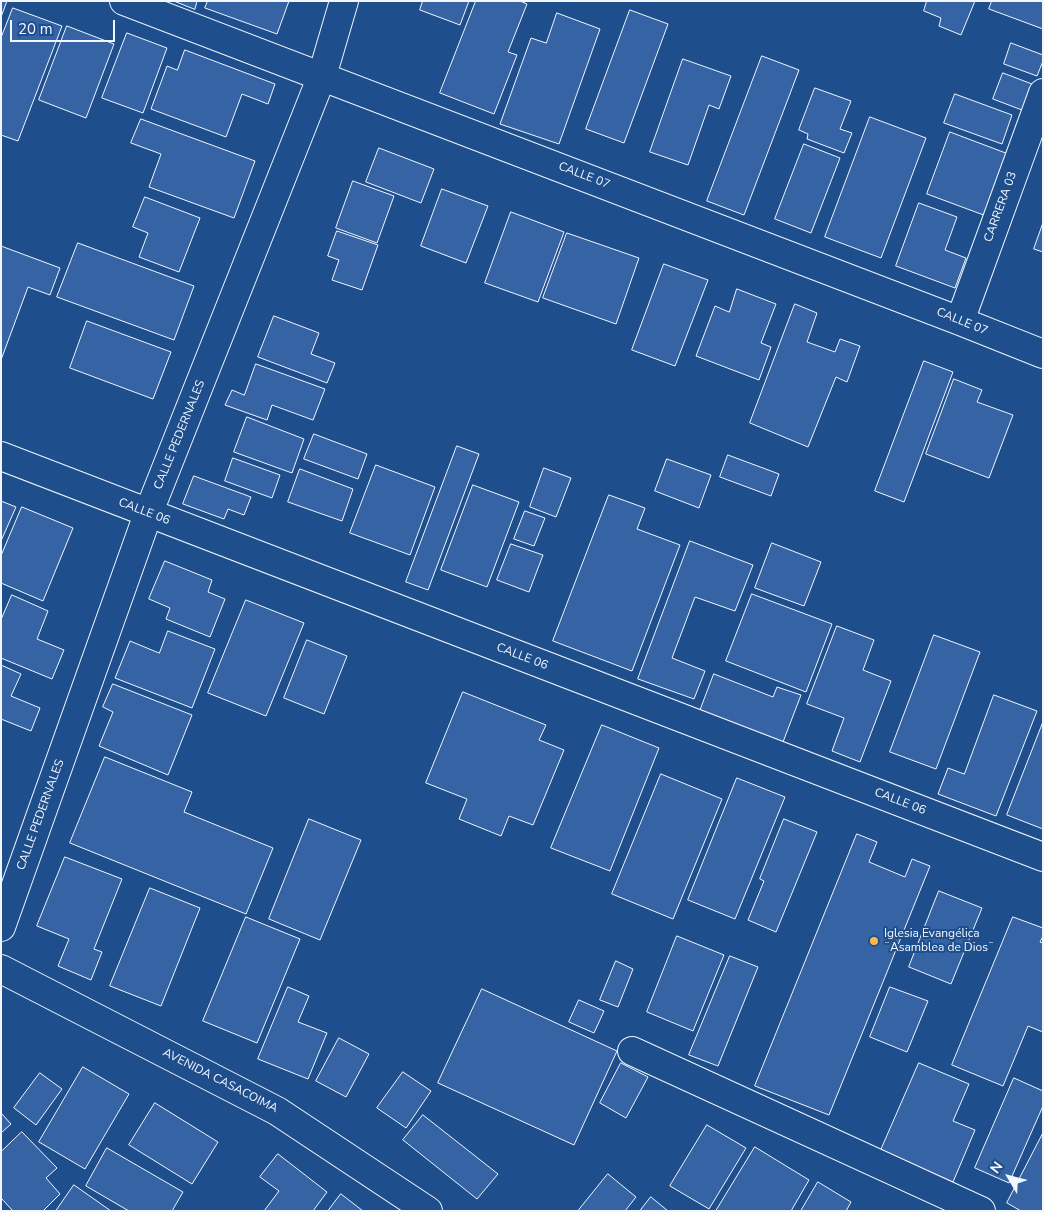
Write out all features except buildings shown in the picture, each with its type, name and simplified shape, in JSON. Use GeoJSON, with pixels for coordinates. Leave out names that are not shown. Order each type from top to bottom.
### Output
{"type":"FeatureCollection","features":[{"type":"Feature","properties":{"kind":"street","name":"CALLE 07"},"geometry":{"type":"LineString","coordinates":[[124,1],[1043,354]]}},
{"type":"Feature","properties":{"kind":"street","name":"CALLE PEDERNALES"},"geometry":{"type":"LineString","coordinates":[[1,927],[148,514],[322,76],[344,1]]}},
{"type":"Feature","properties":{"kind":"street","name":"CARRERA 03"},"geometry":{"type":"LineString","coordinates":[[960,321],[1043,93]]}},
{"type":"Feature","properties":{"kind":"street","name":"CALLE 06"},"geometry":{"type":"LineString","coordinates":[[1,456],[1043,857]]}},
{"type":"Feature","properties":{"kind":"street","name":"AVENIDA CASACOIMA"},"geometry":{"type":"LineString","coordinates":[[1,969],[278,1110],[428,1211]]}},
{"type":"Feature","properties":{"kind":"street"},"geometry":{"type":"LineString","coordinates":[[632,1051],[981,1211]]}},
{"type":"Feature","properties":{"kind":"place","name":"Iglesia Evangélica ¨Asamblea de Dios¨"},"geometry":{"type":"Point","coordinates":[874,941]}}]}
